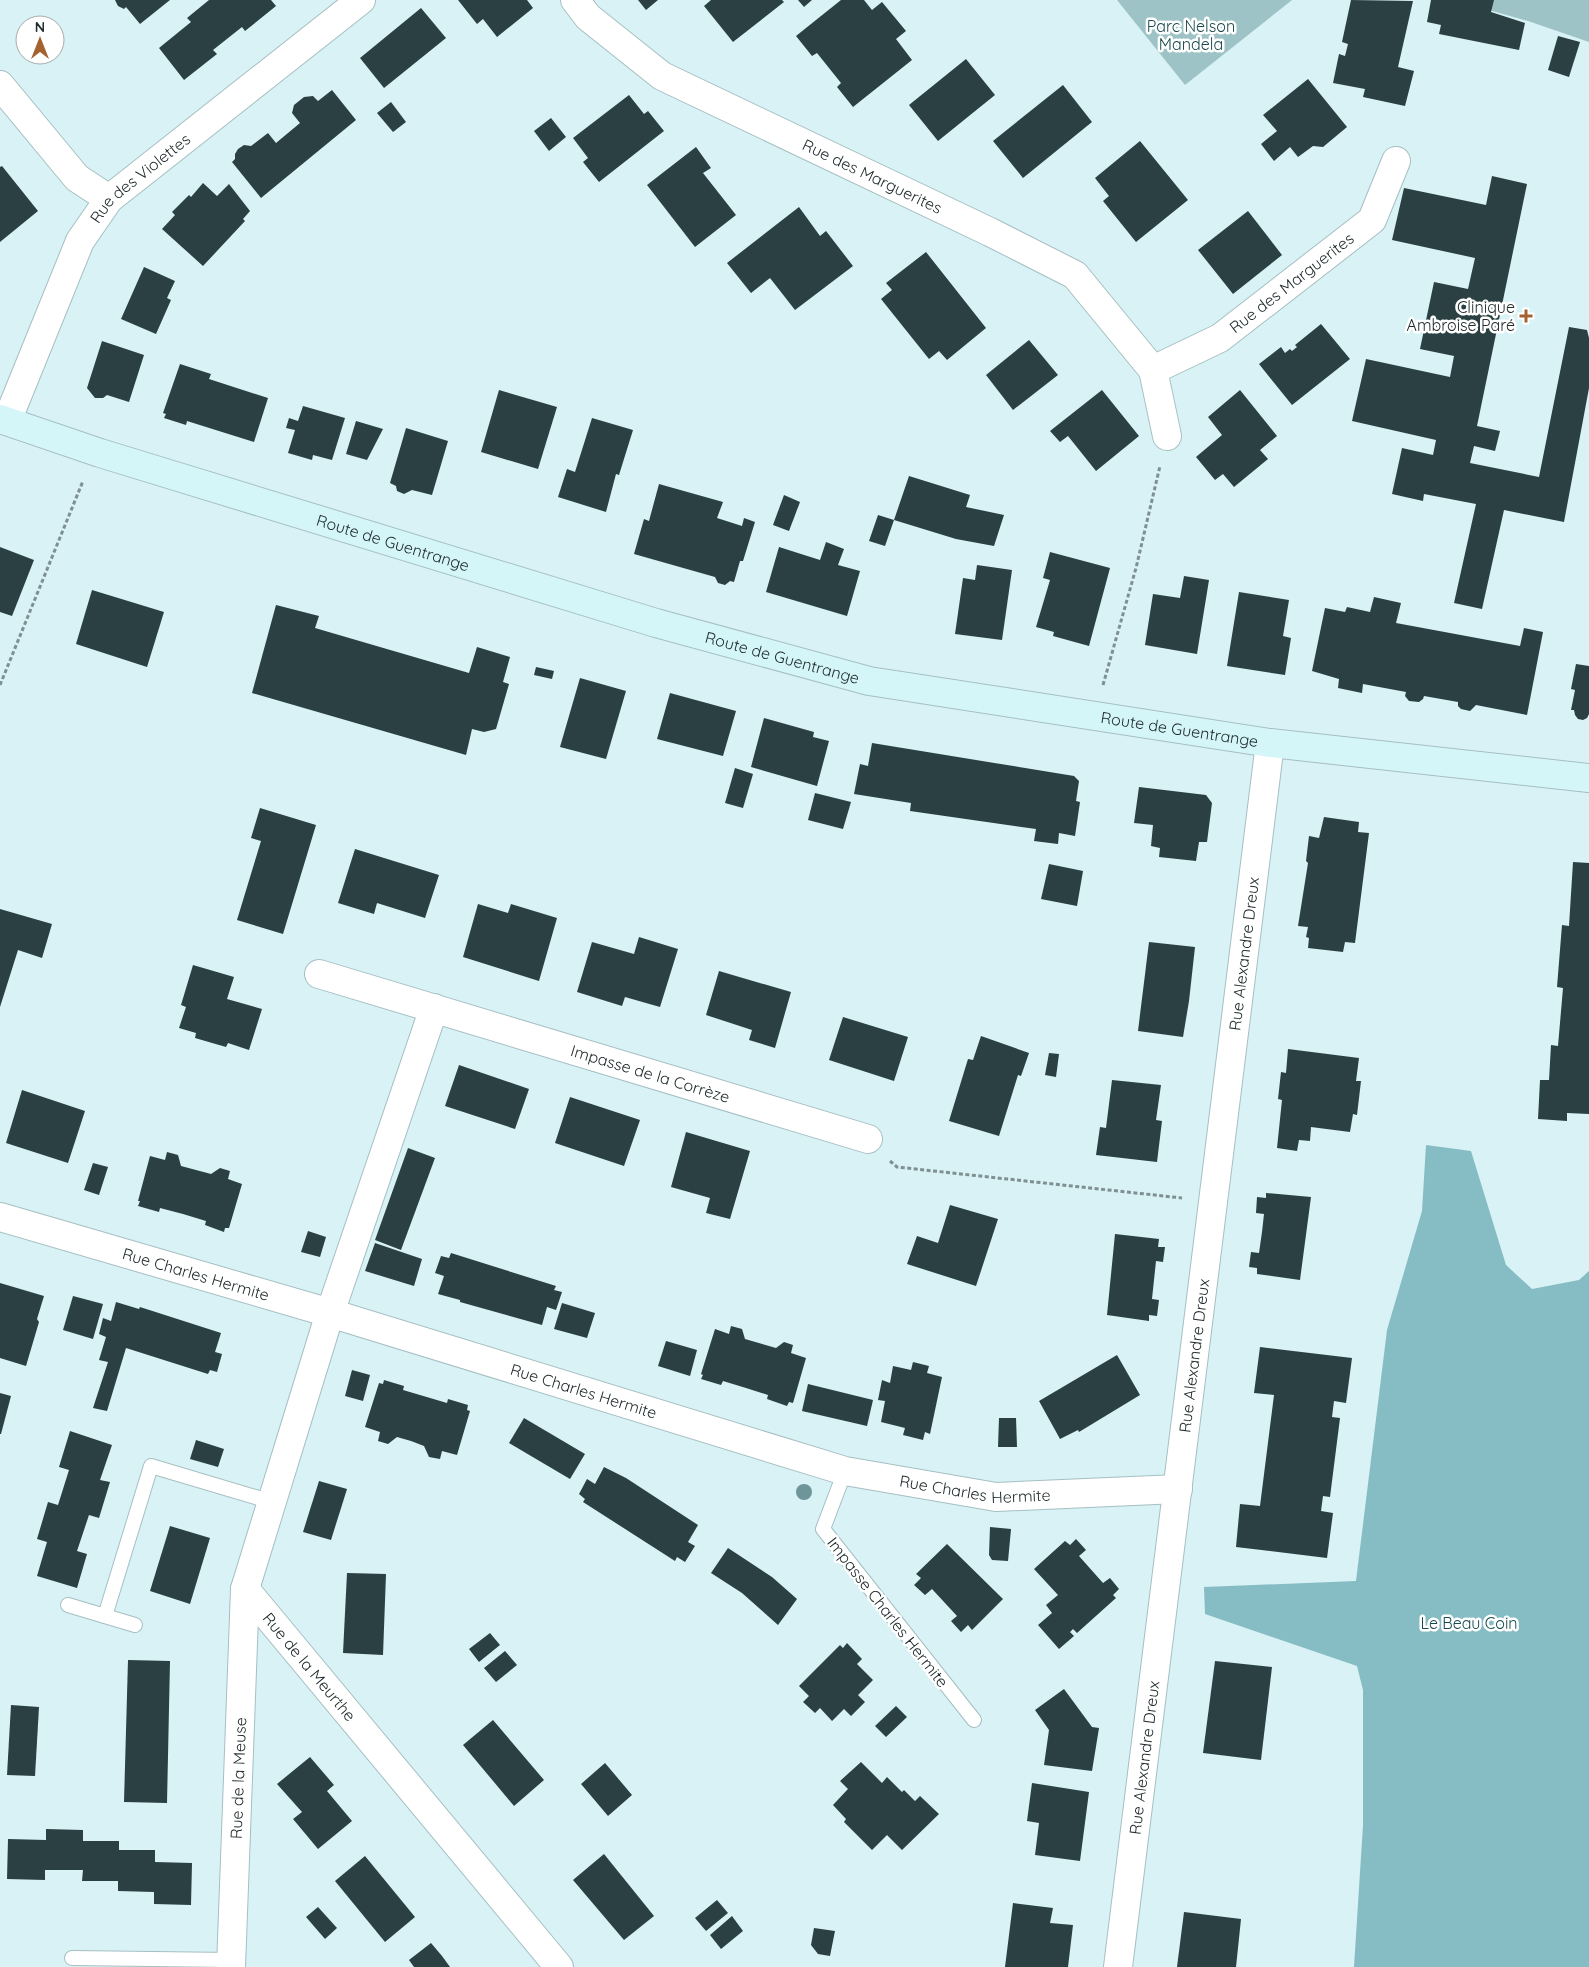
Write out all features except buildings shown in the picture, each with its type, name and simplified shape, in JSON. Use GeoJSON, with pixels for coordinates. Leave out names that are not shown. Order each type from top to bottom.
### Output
{"type":"FeatureCollection","features":[{"type":"Feature","properties":{"kind":"street","name":"Rue des Violettes"},"geometry":{"type":"LineString","coordinates":[[3,420],[80,241],[109,198],[361,0]]}},
{"type":"Feature","properties":{"kind":"street","name":"Rue des Marguerites"},"geometry":{"type":"LineString","coordinates":[[575,0],[588,17],[662,76],[990,232],[1075,275],[1153,370],[1167,436]]}},
{"type":"Feature","properties":{"kind":"street"},"geometry":{"type":"LineString","coordinates":[[0,85],[77,178],[109,198]]}},
{"type":"Feature","properties":{"kind":"street","name":"Rue des Marguerites"},"geometry":{"type":"LineString","coordinates":[[1153,370],[1220,338],[1372,220],[1396,161]]}},
{"type":"Feature","properties":{"kind":"street","name":"Route de Guentrange"},"geometry":{"type":"LineString","coordinates":[[3,420],[100,453],[630,615],[869,681],[1270,743],[1589,778]]}},
{"type":"Feature","properties":{"kind":"street","name":"Rue Alexandre Dreux"},"geometry":{"type":"LineString","coordinates":[[1118,1967],[1270,743]]}},
{"type":"Feature","properties":{"kind":"street","name":"Impasse de la Corrèze"},"geometry":{"type":"LineString","coordinates":[[319,974],[868,1139]]}},
{"type":"Feature","properties":{"kind":"street"},"geometry":{"type":"LineString","coordinates":[[245,1589],[330,1313],[434,1008]]}},
{"type":"Feature","properties":{"kind":"street","name":"Rue Charles Hermite"},"geometry":{"type":"LineString","coordinates":[[0,1217],[330,1313],[845,1471],[996,1497],[1178,1489]]}},
{"type":"Feature","properties":{"kind":"street","name":"Rue de la Meuse"},"geometry":{"type":"LineString","coordinates":[[232,1963],[245,1589]]}},
{"type":"Feature","properties":{"kind":"street","name":"Rue de la Meurthe"},"geometry":{"type":"LineString","coordinates":[[245,1589],[559,1967]]}},
{"type":"Feature","properties":{"kind":"lane"},"geometry":{"type":"LineString","coordinates":[[105,1616],[151,1466],[272,1502]]}},
{"type":"Feature","properties":{"kind":"lane","name":"Impasse Charles Hermite"},"geometry":{"type":"LineString","coordinates":[[845,1471],[822,1529],[974,1720]]}},
{"type":"Feature","properties":{"kind":"lane"},"geometry":{"type":"LineString","coordinates":[[68,1605],[135,1625]]}},
{"type":"Feature","properties":{"kind":"lane"},"geometry":{"type":"LineString","coordinates":[[72,1958],[232,1963]]}},
{"type":"Feature","properties":{"kind":"path"},"geometry":{"type":"LineString","coordinates":[[1102,688],[1136,568],[1167,436]]}},
{"type":"Feature","properties":{"kind":"path"},"geometry":{"type":"LineString","coordinates":[[0,684],[83,480]]}},
{"type":"Feature","properties":{"kind":"path"},"geometry":{"type":"LineString","coordinates":[[868,1139],[897,1167],[1187,1198]]}},
{"type":"Feature","properties":{"kind":"green space","name":"Parc Nelson Mandela"},"geometry":{"type":"Polygon","coordinates":[[[1117,0],[1292,0],[1185,85],[1117,0]]]}},
{"type":"Feature","properties":{"kind":"green space"},"geometry":{"type":"Polygon","coordinates":[[[1453,0],[1589,0],[1589,42],[1528,21],[1453,0]]]}},
{"type":"Feature","properties":{"kind":"green space","name":"Le Beau Coin"},"geometry":{"type":"Polygon","coordinates":[[[1426,1145],[1471,1151],[1506,1265],[1532,1289],[1579,1280],[1589,1271],[1589,1967],[1354,1967],[1363,1825],[1363,1690],[1357,1666],[1205,1614],[1204,1587],[1356,1581],[1387,1330],[1422,1211],[1426,1145]]]}},
{"type":"Feature","properties":{"kind":"place","name":"Clinique Ambroise Paré"},"geometry":{"type":"Point","coordinates":[1526,316]}}]}
